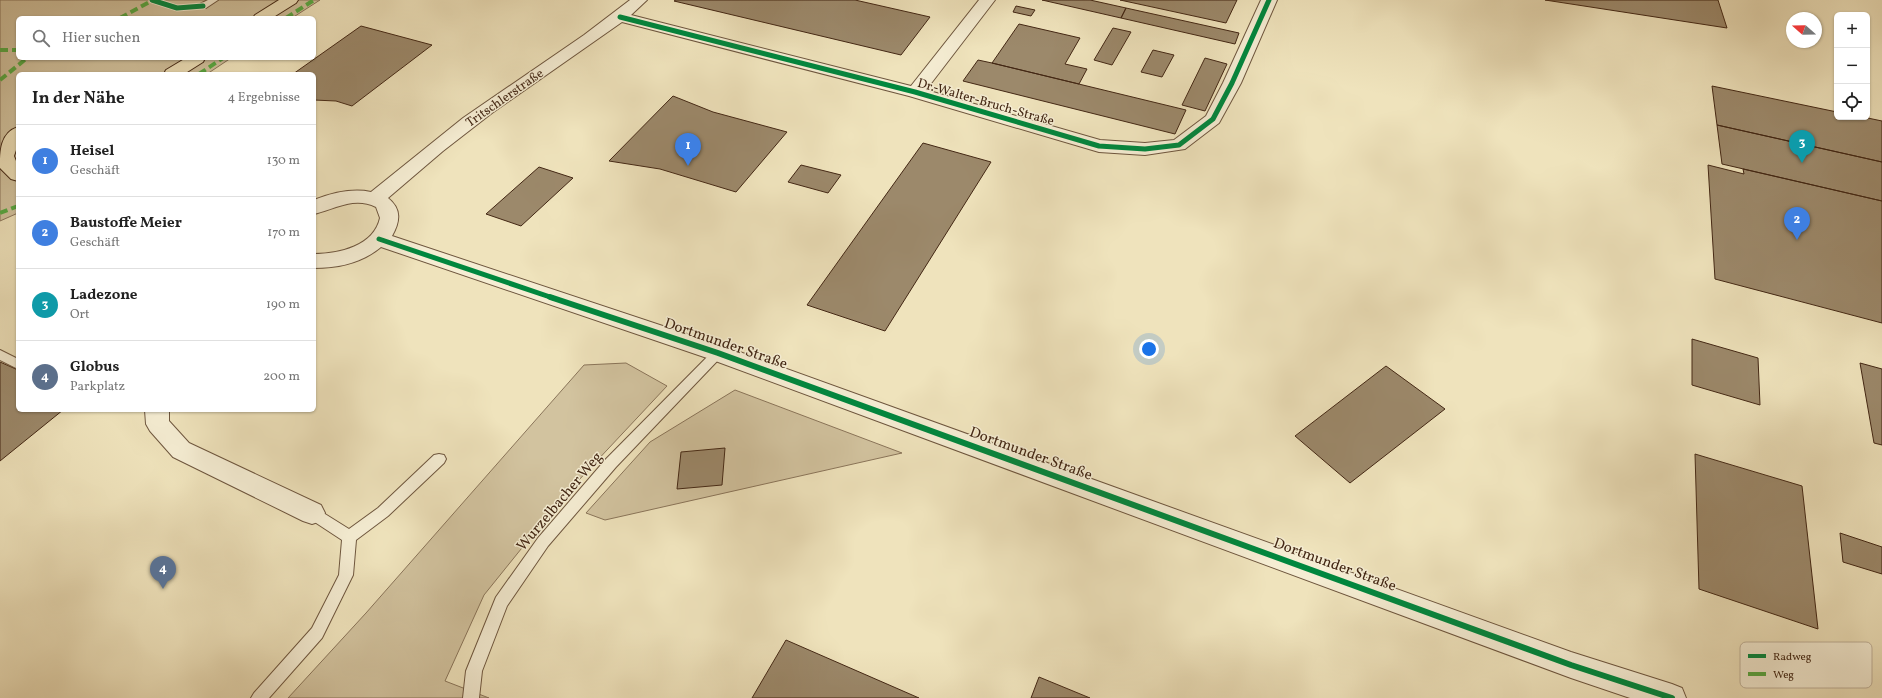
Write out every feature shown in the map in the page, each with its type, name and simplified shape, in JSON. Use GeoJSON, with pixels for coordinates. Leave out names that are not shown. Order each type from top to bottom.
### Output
{"type":"FeatureCollection","features":[{"type":"Feature","properties":{"kind":"main road"},"geometry":{"type":"LineString","coordinates":[[264,16],[290,0]]}},
{"type":"Feature","properties":{"kind":"main road"},"geometry":{"type":"LineString","coordinates":[[175,72],[195,60]]}},
{"type":"Feature","properties":{"kind":"main road"},"geometry":{"type":"LineString","coordinates":[[16,135],[10,140],[4,151],[2,161],[7,169],[16,174]]}},
{"type":"Feature","properties":{"kind":"main road"},"geometry":{"type":"LineString","coordinates":[[0,186],[16,176]]}},
{"type":"Feature","properties":{"kind":"street","name":"Tritschlerstraße"},"geometry":{"type":"LineString","coordinates":[[374,199],[432,148],[503,96],[620,17],[639,0]]}},
{"type":"Feature","properties":{"kind":"street"},"geometry":{"type":"LineString","coordinates":[[915,92],[987,0]]}},
{"type":"Feature","properties":{"kind":"street","name":"Dr.-Walter-Bruch-Straße"},"geometry":{"type":"LineString","coordinates":[[620,17],[915,92],[1099,146],[1145,149],[1180,145],[1213,120],[1232,83],[1268,0]]}},
{"type":"Feature","properties":{"kind":"street"},"geometry":{"type":"LineString","coordinates":[[316,207],[332,200],[361,196],[374,199],[383,204],[388,211],[390,219],[386,229],[379,239],[365,249],[330,261],[316,261]]}},
{"type":"Feature","properties":{"kind":"street","name":"Dortmunder Straße"},"geometry":{"type":"LineString","coordinates":[[379,239],[718,352],[1571,665],[1672,698]]}},
{"type":"Feature","properties":{"kind":"street"},"geometry":{"type":"LineString","coordinates":[[158,412],[158,424],[181,450],[312,514]]}},
{"type":"Feature","properties":{"kind":"lane"},"geometry":{"type":"LineString","coordinates":[[203,6],[214,0]]}},
{"type":"Feature","properties":{"kind":"lane","name":"Wurzelbacher Weg"},"geometry":{"type":"LineString","coordinates":[[472,698],[474,671],[501,602],[543,542],[611,463],[718,352]]}},
{"type":"Feature","properties":{"kind":"lane"},"geometry":{"type":"LineString","coordinates":[[0,355],[16,363]]}},
{"type":"Feature","properties":{"kind":"lane"},"geometry":{"type":"LineString","coordinates":[[348,537],[383,512],[439,459]]}},
{"type":"Feature","properties":{"kind":"lane"},"geometry":{"type":"LineString","coordinates":[[312,514],[348,537]]}},
{"type":"Feature","properties":{"kind":"lane"},"geometry":{"type":"LineString","coordinates":[[259,698],[317,633],[346,575],[348,537]]}},
{"type":"Feature","properties":{"kind":"shaded area"},"geometry":{"type":"Polygon","coordinates":[[[0,0],[320,0],[295,16],[16,16],[16,60],[228,60],[210,72],[16,72],[16,214],[0,221],[0,0]]]}},
{"type":"Feature","properties":{"kind":"shaded area"},"geometry":{"type":"Polygon","coordinates":[[[626,363],[667,386],[563,497],[484,595],[445,681],[489,698],[288,698],[366,613],[584,365],[626,363]]]}},
{"type":"Feature","properties":{"kind":"shaded area"},"geometry":{"type":"Polygon","coordinates":[[[735,390],[902,453],[605,520],[586,513],[650,442],[735,390]]]}},
{"type":"Feature","properties":{"kind":"building"},"geometry":{"type":"Polygon","coordinates":[[[855,0],[930,17],[901,55],[674,1],[855,0]]]}},
{"type":"Feature","properties":{"kind":"building"},"geometry":{"type":"Polygon","coordinates":[[[1042,0],[1090,0],[1126,8],[1121,18],[1042,0]]]}},
{"type":"Feature","properties":{"kind":"building"},"geometry":{"type":"Polygon","coordinates":[[[1120,0],[1237,0],[1226,23],[1120,0]]]}},
{"type":"Feature","properties":{"kind":"building"},"geometry":{"type":"Polygon","coordinates":[[[1545,0],[1718,0],[1727,28],[1545,0]]]}},
{"type":"Feature","properties":{"kind":"building"},"geometry":{"type":"Polygon","coordinates":[[[1016,6],[1035,10],[1031,16],[1013,12],[1016,6]]]}},
{"type":"Feature","properties":{"kind":"building"},"geometry":{"type":"Polygon","coordinates":[[[1126,8],[1239,33],[1235,44],[1121,18],[1126,8]]]}},
{"type":"Feature","properties":{"kind":"building"},"geometry":{"type":"Polygon","coordinates":[[[1019,24],[1080,38],[1065,64],[1087,69],[1079,84],[992,63],[1019,24]]]}},
{"type":"Feature","properties":{"kind":"building"},"geometry":{"type":"Polygon","coordinates":[[[361,26],[432,45],[352,106],[336,101],[316,100],[316,72],[296,72],[313,60],[316,60],[316,58],[361,26]]]}},
{"type":"Feature","properties":{"kind":"building"},"geometry":{"type":"Polygon","coordinates":[[[1113,28],[1131,32],[1112,65],[1094,60],[1113,28]]]}},
{"type":"Feature","properties":{"kind":"building"},"geometry":{"type":"Polygon","coordinates":[[[1153,50],[1174,55],[1162,77],[1141,72],[1153,50]]]}},
{"type":"Feature","properties":{"kind":"building"},"geometry":{"type":"Polygon","coordinates":[[[1205,58],[1227,64],[1205,111],[1182,105],[1205,58]]]}},
{"type":"Feature","properties":{"kind":"building"},"geometry":{"type":"Polygon","coordinates":[[[978,60],[1186,110],[1175,134],[963,81],[978,60]]]}},
{"type":"Feature","properties":{"kind":"building"},"geometry":{"type":"Polygon","coordinates":[[[1712,86],[1834,111],[1834,120],[1870,120],[1870,118],[1882,121],[1882,162],[1717,125],[1712,86]]]}},
{"type":"Feature","properties":{"kind":"building"},"geometry":{"type":"Polygon","coordinates":[[[673,96],[713,112],[787,132],[736,192],[660,169],[609,161],[673,96]]]}},
{"type":"Feature","properties":{"kind":"building"},"geometry":{"type":"Polygon","coordinates":[[[1717,125],[1882,162],[1882,201],[1722,164],[1717,125]]]}},
{"type":"Feature","properties":{"kind":"building"},"geometry":{"type":"Polygon","coordinates":[[[923,143],[991,162],[885,331],[807,305],[923,143]]]}},
{"type":"Feature","properties":{"kind":"building"},"geometry":{"type":"Polygon","coordinates":[[[801,165],[841,175],[828,193],[788,182],[801,165]]]}},
{"type":"Feature","properties":{"kind":"building"},"geometry":{"type":"Polygon","coordinates":[[[1708,165],[1744,174],[1743,169],[1882,201],[1882,323],[1715,279],[1708,165]]]}},
{"type":"Feature","properties":{"kind":"building"},"geometry":{"type":"Polygon","coordinates":[[[539,167],[573,178],[521,226],[486,214],[539,167]]]}},
{"type":"Feature","properties":{"kind":"building"},"geometry":{"type":"Polygon","coordinates":[[[1692,339],[1758,358],[1760,405],[1692,385],[1692,339]]]}},
{"type":"Feature","properties":{"kind":"building"},"geometry":{"type":"Polygon","coordinates":[[[0,362],[16,369],[16,412],[61,412],[0,461],[0,362]]]}},
{"type":"Feature","properties":{"kind":"building"},"geometry":{"type":"Polygon","coordinates":[[[1860,363],[1882,369],[1882,445],[1874,443],[1860,363]]]}},
{"type":"Feature","properties":{"kind":"building"},"geometry":{"type":"Polygon","coordinates":[[[1386,366],[1445,409],[1350,483],[1295,436],[1386,366]]]}},
{"type":"Feature","properties":{"kind":"building"},"geometry":{"type":"Polygon","coordinates":[[[725,448],[722,485],[677,489],[681,452],[725,448]]]}},
{"type":"Feature","properties":{"kind":"building"},"geometry":{"type":"Polygon","coordinates":[[[1695,454],[1802,486],[1818,629],[1699,589],[1695,454]]]}},
{"type":"Feature","properties":{"kind":"building"},"geometry":{"type":"Polygon","coordinates":[[[1840,533],[1882,547],[1882,574],[1843,562],[1840,533]]]}},
{"type":"Feature","properties":{"kind":"building"},"geometry":{"type":"Polygon","coordinates":[[[786,640],[919,698],[752,698],[786,640]]]}},
{"type":"Feature","properties":{"kind":"building"},"geometry":{"type":"Polygon","coordinates":[[[1039,677],[1090,698],[1031,698],[1039,677]]]}},
{"type":"Feature","properties":{"kind":"marked path"},"geometry":{"type":"LineString","coordinates":[[124,16],[153,0]]}},
{"type":"Feature","properties":{"kind":"marked path"},"geometry":{"type":"LineString","coordinates":[[289,16],[314,0]]}},
{"type":"Feature","properties":{"kind":"marked path"},"geometry":{"type":"LineString","coordinates":[[0,50],[16,50]]}},
{"type":"Feature","properties":{"kind":"marked path"},"geometry":{"type":"LineString","coordinates":[[0,80],[25,60]]}},
{"type":"Feature","properties":{"kind":"marked path"},"geometry":{"type":"LineString","coordinates":[[202,72],[220,60]]}},
{"type":"Feature","properties":{"kind":"marked path"},"geometry":{"type":"LineString","coordinates":[[0,213],[16,207]]}},
{"type":"Feature","properties":{"kind":"cycle path"},"geometry":{"type":"LineString","coordinates":[[152,0],[177,8],[203,6]]}},
{"type":"Feature","properties":{"kind":"cycle path"},"geometry":{"type":"LineString","coordinates":[[620,17],[915,92],[1099,146],[1145,149],[1179,145],[1213,119],[1232,83],[1269,0]]}},
{"type":"Feature","properties":{"kind":"cycle path"},"geometry":{"type":"LineString","coordinates":[[379,239],[718,353],[1571,665],[1672,698]]}},
{"type":"Feature","properties":{"kind":"place","name":"Ladezone"},"geometry":{"type":"Point","coordinates":[1802,163]}},
{"type":"Feature","properties":{"kind":"place","name":"Heisel"},"geometry":{"type":"Point","coordinates":[688,166]}},
{"type":"Feature","properties":{"kind":"place","name":"Baustoffe Meier"},"geometry":{"type":"Point","coordinates":[1797,240]}},
{"type":"Feature","properties":{"kind":"place","name":"Globus"},"geometry":{"type":"Point","coordinates":[163,589]}}]}
